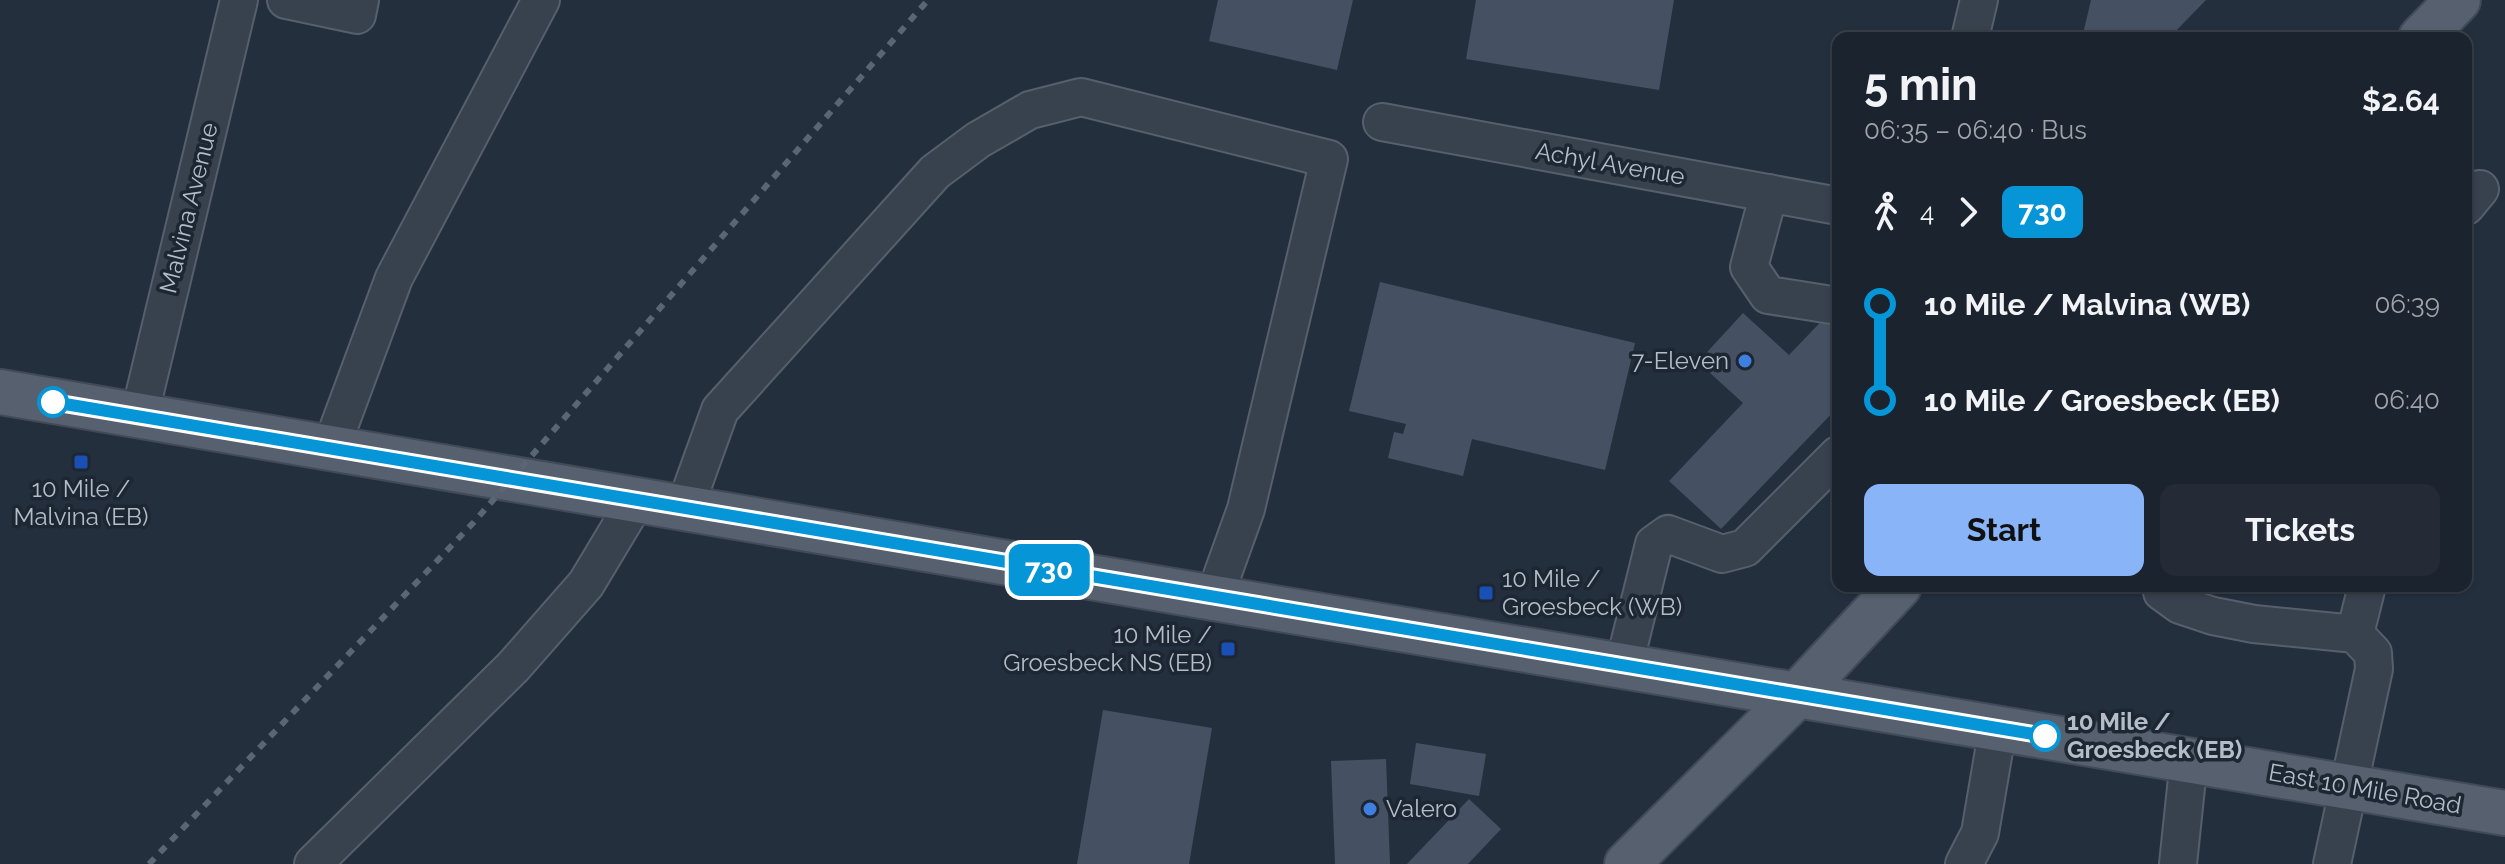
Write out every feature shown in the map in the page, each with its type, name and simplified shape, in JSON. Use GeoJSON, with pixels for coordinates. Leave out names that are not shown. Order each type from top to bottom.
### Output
{"type":"FeatureCollection","features":[{"type":"Feature","properties":{"kind":"main road"},"geometry":{"type":"LineString","coordinates":[[2427,32],[2458,0]]}},
{"type":"Feature","properties":{"kind":"main road","name":"East 10 Mile Road"},"geometry":{"type":"LineString","coordinates":[[0,392],[2505,813]]}},
{"type":"Feature","properties":{"kind":"main road"},"geometry":{"type":"LineString","coordinates":[[1631,863],[1799,693],[1893,592]]}},
{"type":"Feature","properties":{"kind":"street","name":"Malvina Avenue"},"geometry":{"type":"LineString","coordinates":[[139,417],[239,0]]}},
{"type":"Feature","properties":{"kind":"street"},"geometry":{"type":"LineString","coordinates":[[286,0],[357,15],[360,0]]}},
{"type":"Feature","properties":{"kind":"street"},"geometry":{"type":"LineString","coordinates":[[331,448],[394,278],[541,0]]}},
{"type":"Feature","properties":{"kind":"street"},"geometry":{"type":"LineString","coordinates":[[1971,32],[1979,0]]}},
{"type":"Feature","properties":{"kind":"street"},"geometry":{"type":"LineString","coordinates":[[685,507],[720,410],[935,172],[978,140],[1030,110],[1081,97],[1329,159],[1246,509],[1214,598]]}},
{"type":"Feature","properties":{"kind":"street","name":"Achyl Avenue"},"geometry":{"type":"LineString","coordinates":[[1382,122],[1832,205]]}},
{"type":"Feature","properties":{"kind":"street"},"geometry":{"type":"LineString","coordinates":[[1769,193],[1749,267],[1768,295],[1832,305]]}},
{"type":"Feature","properties":{"kind":"street"},"geometry":{"type":"LineString","coordinates":[[1624,665],[1654,544],[1668,534],[1722,554],[1745,548],[1832,461]]}},
{"type":"Feature","properties":{"kind":"street"},"geometry":{"type":"LineString","coordinates":[[313,864],[513,667],[586,584],[637,499]]}},
{"type":"Feature","properties":{"kind":"street"},"geometry":{"type":"LineString","coordinates":[[2162,592],[2180,605],[2213,616],[2254,624],[2355,634],[2373,653],[2374,669],[2332,864]]}},
{"type":"Feature","properties":{"kind":"street"},"geometry":{"type":"LineString","coordinates":[[2355,634],[2366,592]]}},
{"type":"Feature","properties":{"kind":"street"},"geometry":{"type":"LineString","coordinates":[[1964,864],[1980,833],[1998,727]]}},
{"type":"Feature","properties":{"kind":"street"},"geometry":{"type":"LineString","coordinates":[[2178,864],[2189,759]]}},
{"type":"Feature","properties":{"kind":"building"},"geometry":{"type":"Polygon","coordinates":[[[1218,0],[1353,0],[1337,70],[1209,41],[1218,0]]]}},
{"type":"Feature","properties":{"kind":"building"},"geometry":{"type":"Polygon","coordinates":[[[1476,0],[1674,0],[1659,90],[1466,59],[1476,0]]]}},
{"type":"Feature","properties":{"kind":"building"},"geometry":{"type":"Polygon","coordinates":[[[2091,0],[2206,0],[2175,32],[2083,32],[2091,0]]]}},
{"type":"Feature","properties":{"kind":"building"},"geometry":{"type":"Polygon","coordinates":[[[1380,282],[1635,343],[1605,470],[1472,439],[1463,476],[1388,458],[1394,432],[1403,434],[1406,424],[1349,411],[1380,282]]]}},
{"type":"Feature","properties":{"kind":"building"},"geometry":{"type":"Polygon","coordinates":[[[1832,310],[1832,413],[1721,529],[1669,481],[1743,403],[1698,362],[1743,313],[1789,355],[1832,310]]]}},
{"type":"Feature","properties":{"kind":"building"},"geometry":{"type":"Polygon","coordinates":[[[1103,710],[1212,728],[1189,864],[1077,864],[1103,710]]]}},
{"type":"Feature","properties":{"kind":"building"},"geometry":{"type":"Polygon","coordinates":[[[1416,743],[1486,754],[1479,796],[1410,784],[1416,743]]]}},
{"type":"Feature","properties":{"kind":"building"},"geometry":{"type":"Polygon","coordinates":[[[1386,759],[1390,864],[1335,864],[1331,761],[1386,759]]]}},
{"type":"Feature","properties":{"kind":"building"},"geometry":{"type":"Polygon","coordinates":[[[1469,799],[1501,829],[1468,864],[1407,864],[1469,799]]]}},
{"type":"Feature","properties":{"kind":"railway"},"geometry":{"type":"LineString","coordinates":[[149,864],[474,522],[928,0]]}},
{"type":"Feature","properties":{"kind":"bus line","name":"730"},"geometry":{"type":"LineString","coordinates":[[53,402],[2045,736]]}},
{"type":"Feature","properties":{"kind":"place","name":"7-Eleven"},"geometry":{"type":"Point","coordinates":[1745,361]}},
{"type":"Feature","properties":{"kind":"place","name":"10 Mile / Malvina (EB)"},"geometry":{"type":"Point","coordinates":[81,462]}},
{"type":"Feature","properties":{"kind":"place","name":"10 Mile / Groesbeck (WB)"},"geometry":{"type":"Point","coordinates":[1486,593]}},
{"type":"Feature","properties":{"kind":"place","name":"10 Mile / Groesbeck NS (EB)"},"geometry":{"type":"Point","coordinates":[1228,649]}},
{"type":"Feature","properties":{"kind":"place","name":"10 Mile / Groesbeck (EB)"},"geometry":{"type":"Point","coordinates":[2045,736]}},
{"type":"Feature","properties":{"kind":"place","name":"Valero"},"geometry":{"type":"Point","coordinates":[1370,809]}}]}
